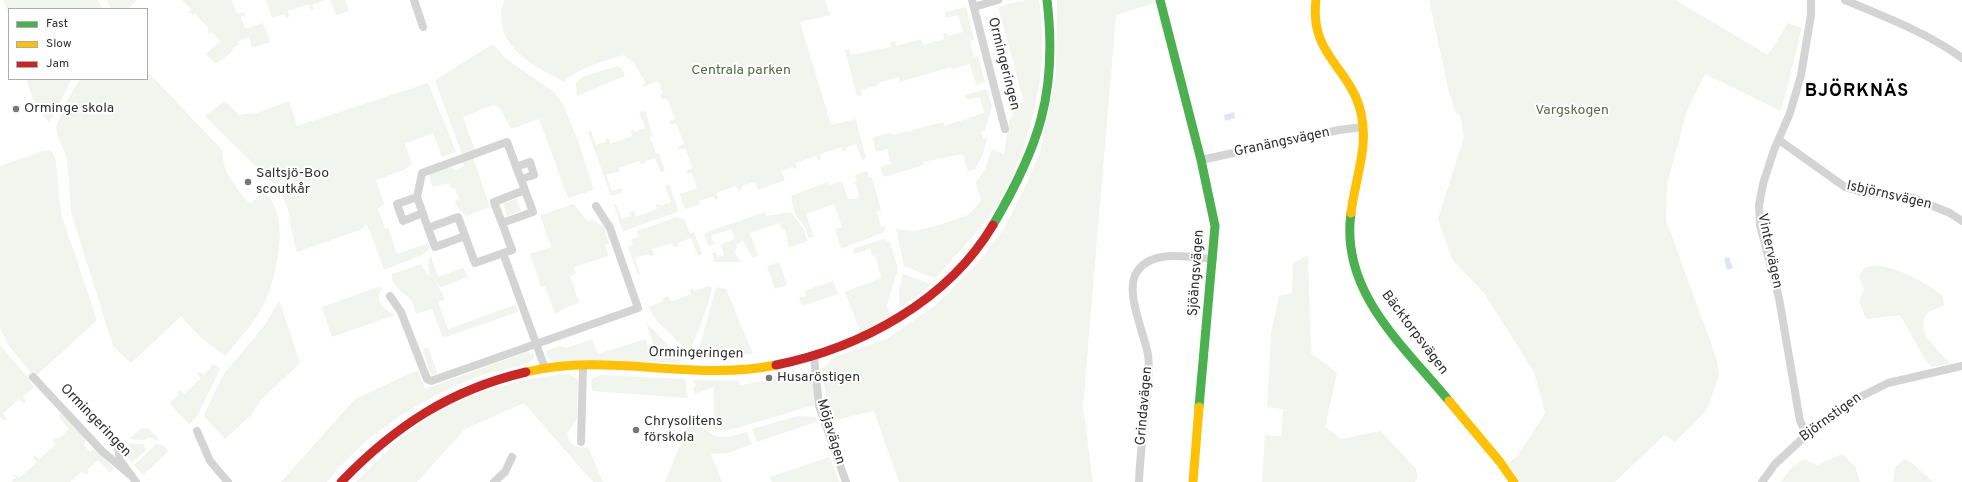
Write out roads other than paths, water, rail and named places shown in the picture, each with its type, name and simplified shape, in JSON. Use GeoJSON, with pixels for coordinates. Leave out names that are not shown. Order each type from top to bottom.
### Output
{"type":"FeatureCollection","features":[{"type":"Feature","properties":{"kind":"street"},"geometry":{"type":"LineString","coordinates":[[414,0],[423,27]]}},
{"type":"Feature","properties":{"kind":"street","name":"Ormingeringen"},"geometry":{"type":"LineString","coordinates":[[998,0],[973,3],[1005,129]]}},
{"type":"Feature","properties":{"kind":"street","name":"Ormingeringen"},"geometry":{"type":"LineString","coordinates":[[341,482],[396,430],[433,406],[498,379],[545,368],[616,367],[735,371],[761,368],[814,357],[866,337],[904,314],[930,296],[982,242],[998,220],[1019,178],[1034,144],[1047,87],[1050,40],[1047,0]]}},
{"type":"Feature","properties":{"kind":"street","name":"Sjöängsvägen"},"geometry":{"type":"LineString","coordinates":[[1160,0],[1201,160],[1215,226],[1192,482]]}},
{"type":"Feature","properties":{"kind":"street","name":"Bäcktorpsvägen"},"geometry":{"type":"LineString","coordinates":[[1316,0],[1315,20],[1320,40],[1356,100],[1361,112],[1363,127],[1362,159],[1352,204],[1349,236],[1350,251],[1356,273],[1373,305],[1395,336],[1500,462],[1512,481]]}},
{"type":"Feature","properties":{"kind":"street","name":"Vintervägen"},"geometry":{"type":"LineString","coordinates":[[1807,435],[1800,421],[1782,313],[1759,214],[1760,192],[1790,114],[1801,75],[1812,0]]}},
{"type":"Feature","properties":{"kind":"street"},"geometry":{"type":"LineString","coordinates":[[1845,0],[1912,29],[1944,45],[1962,58]]}},
{"type":"Feature","properties":{"kind":"street","name":"Granängsvägen"},"geometry":{"type":"LineString","coordinates":[[1201,160],[1340,130],[1363,127]]}},
{"type":"Feature","properties":{"kind":"street","name":"Isbjörnsvägen"},"geometry":{"type":"LineString","coordinates":[[1779,140],[1845,187],[1862,192],[1913,198],[1950,213],[1962,221]]}},
{"type":"Feature","properties":{"kind":"street"},"geometry":{"type":"LineString","coordinates":[[465,236],[435,247],[417,197],[422,173],[507,142],[533,212],[502,223]]}},
{"type":"Feature","properties":{"kind":"street"},"geometry":{"type":"LineString","coordinates":[[516,167],[530,162],[534,175],[521,179]]}},
{"type":"Feature","properties":{"kind":"street"},"geometry":{"type":"LineString","coordinates":[[428,228],[458,217],[474,263],[512,250],[494,202],[525,190]]}},
{"type":"Feature","properties":{"kind":"street"},"geometry":{"type":"LineString","coordinates":[[417,197],[397,204],[403,221],[423,213]]}},
{"type":"Feature","properties":{"kind":"street"},"geometry":{"type":"LineString","coordinates":[[390,296],[401,312],[428,380],[436,380],[638,308],[610,228],[596,206]]}},
{"type":"Feature","properties":{"kind":"street"},"geometry":{"type":"LineString","coordinates":[[503,253],[545,368]]}},
{"type":"Feature","properties":{"kind":"street","name":"Grindavägen"},"geometry":{"type":"LineString","coordinates":[[1139,482],[1149,367],[1144,336],[1132,297],[1134,275],[1145,263],[1154,258],[1180,257],[1213,259]]}},
{"type":"Feature","properties":{"kind":"street","name":"Möjavägen"},"geometry":{"type":"LineString","coordinates":[[814,357],[819,406],[846,482]]}},
{"type":"Feature","properties":{"kind":"street","name":"Björnstigen"},"geometry":{"type":"LineString","coordinates":[[1762,482],[1775,464],[1807,435],[1852,401],[1882,386],[1902,379],[1962,366]]}},
{"type":"Feature","properties":{"kind":"street"},"geometry":{"type":"LineString","coordinates":[[581,442],[582,367]]}},
{"type":"Feature","properties":{"kind":"street","name":"Ormingeringen"},"geometry":{"type":"LineString","coordinates":[[33,377],[102,451],[129,474]]}},
{"type":"Feature","properties":{"kind":"street"},"geometry":{"type":"LineString","coordinates":[[197,431],[210,461],[228,482]]}},
{"type":"Feature","properties":{"kind":"street","name":"Ormingeringen"},"geometry":{"type":"LineString","coordinates":[[117,441],[120,460],[129,474]]}},
{"type":"Feature","properties":{"kind":"street"},"geometry":{"type":"LineString","coordinates":[[494,482],[505,472],[512,457]]}},
{"type":"Feature","properties":{"kind":"street"},"geometry":{"type":"LineString","coordinates":[[129,474],[136,482]]}},
{"type":"Feature","properties":{"kind":"place","name":"Orminge skola"},"geometry":{"type":"Point","coordinates":[16,109]}},
{"type":"Feature","properties":{"kind":"place","name":"Saltsjö-Boo scoutkår"},"geometry":{"type":"Point","coordinates":[248,182]}},
{"type":"Feature","properties":{"kind":"place","name":"Husaröstigen"},"geometry":{"type":"Point","coordinates":[769,378]}},
{"type":"Feature","properties":{"kind":"place","name":"Chrysolitens förskola"},"geometry":{"type":"Point","coordinates":[636,430]}},
{"type":"Feature","properties":{"kind":"district","name":"BJÖRKNÄS"},"geometry":{"type":"Point","coordinates":[1857,92]}},
{"type":"Feature","properties":{"kind":"park label","name":"Centrala parken"},"geometry":{"type":"Point","coordinates":[741,71]}},
{"type":"Feature","properties":{"kind":"park label","name":"Vargskogen"},"geometry":{"type":"Point","coordinates":[1572,111]}}]}
